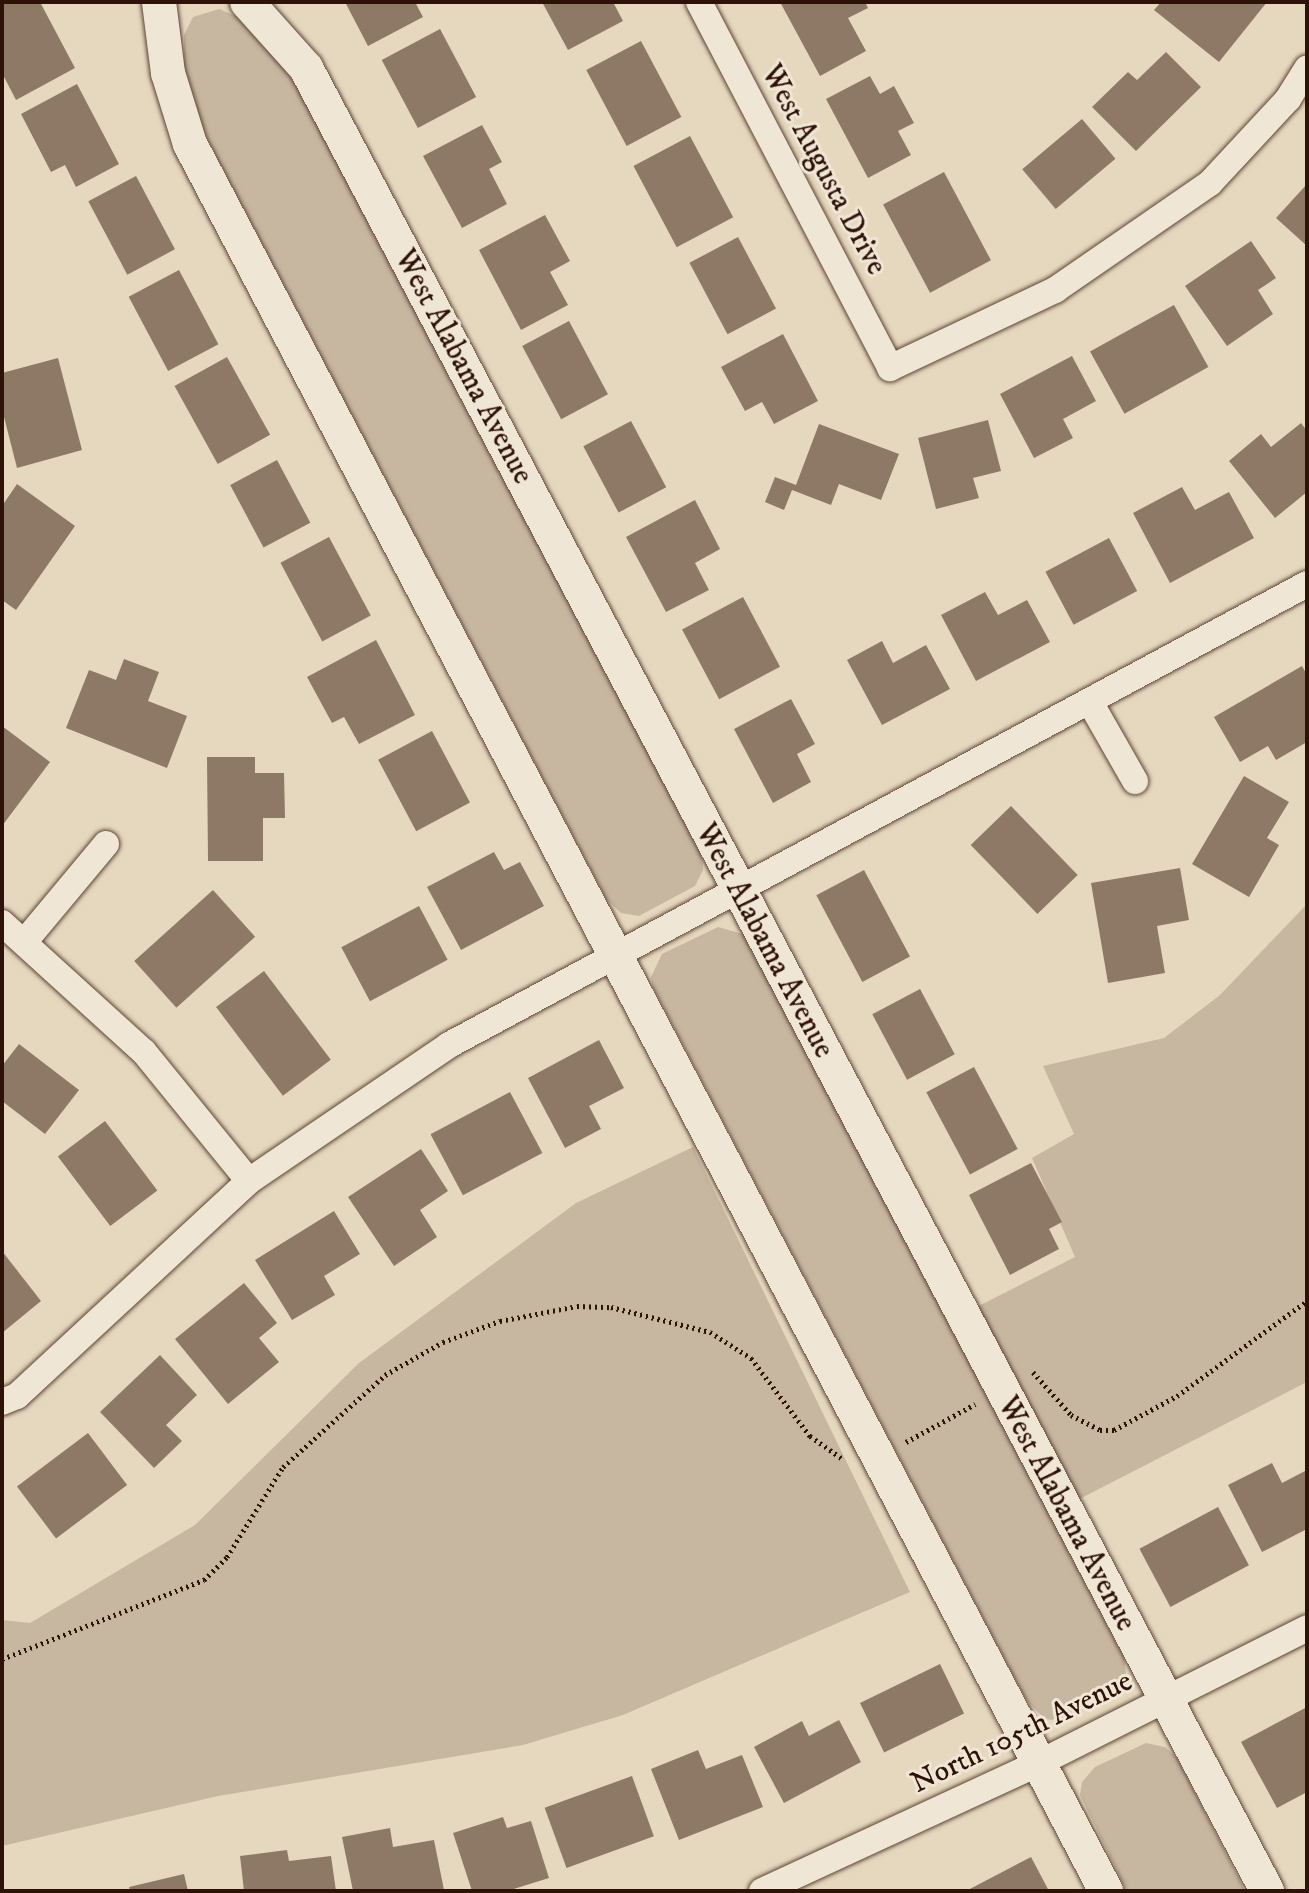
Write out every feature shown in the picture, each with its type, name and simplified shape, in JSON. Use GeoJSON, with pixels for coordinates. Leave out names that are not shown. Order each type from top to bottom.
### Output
{"type":"FeatureCollection","features":[{"type":"Feature","properties":{"kind":"street"},"geometry":{"type":"LineString","coordinates":[[159,2],[168,73],[190,144],[1106,1891]]}},
{"type":"Feature","properties":{"kind":"street","name":"West Alabama Avenue"},"geometry":{"type":"LineString","coordinates":[[247,2],[306,68],[999,1388],[1267,1891]]}},
{"type":"Feature","properties":{"kind":"street","name":"West Augusta Drive"},"geometry":{"type":"LineString","coordinates":[[699,2],[890,368],[1055,290],[1210,183],[1288,99],[1307,69]]}},
{"type":"Feature","properties":{"kind":"street"},"geometry":{"type":"LineString","coordinates":[[2,1402],[17,1396],[249,1181],[449,1045],[1307,584]]}},
{"type":"Feature","properties":{"kind":"street"},"geometry":{"type":"LineString","coordinates":[[1090,702],[1135,781]]}},
{"type":"Feature","properties":{"kind":"street"},"geometry":{"type":"LineString","coordinates":[[26,940],[106,844]]}},
{"type":"Feature","properties":{"kind":"street"},"geometry":{"type":"LineString","coordinates":[[2,923],[26,940],[144,1052],[249,1181]]}},
{"type":"Feature","properties":{"kind":"street","name":"North 105th Avenue"},"geometry":{"type":"LineString","coordinates":[[762,1891],[1039,1763],[1307,1628]]}},
{"type":"Feature","properties":{"kind":"path"},"geometry":{"type":"LineString","coordinates":[[2,1659],[204,1580],[227,1557],[283,1467],[385,1375],[443,1342],[500,1321],[577,1306],[611,1307],[681,1321],[733,1344],[751,1358],[824,1449],[853,1463],[878,1456],[1028,1369],[1078,1420],[1114,1430],[1177,1396],[1307,1301]]}},
{"type":"Feature","properties":{"kind":"shaded area"},"geometry":{"type":"Polygon","coordinates":[[[219,9],[240,18],[285,62],[702,851],[703,870],[695,886],[639,916],[621,913],[607,900],[197,119],[184,77],[184,35],[193,17],[219,9]]]}},
{"type":"Feature","properties":{"kind":"shaded area"},"geometry":{"type":"Polygon","coordinates":[[[1307,904],[1307,1382],[1062,1508],[961,1315],[1075,1257],[1032,1158],[1074,1134],[1043,1066],[1164,1038],[1220,995],[1307,904]]]}},
{"type":"Feature","properties":{"kind":"shaded area"},"geometry":{"type":"Polygon","coordinates":[[[718,927],[743,934],[750,943],[1124,1657],[1126,1675],[1117,1692],[1062,1721],[1045,1719],[1027,1701],[653,987],[651,977],[662,954],[718,927]]]}},
{"type":"Feature","properties":{"kind":"shaded area"},"geometry":{"type":"Polygon","coordinates":[[[693,1147],[910,1592],[623,1715],[523,1745],[218,1796],[2,1846],[2,1620],[30,1623],[195,1525],[359,1363],[576,1203],[693,1147]]]}},
{"type":"Feature","properties":{"kind":"shaded area"},"geometry":{"type":"Polygon","coordinates":[[[1146,1743],[1165,1747],[1177,1758],[1245,1891],[1127,1891],[1080,1795],[1082,1782],[1095,1767],[1146,1743]]]}},
{"type":"Feature","properties":{"kind":"building"},"geometry":{"type":"Polygon","coordinates":[[[2,2],[40,2],[75,68],[16,100],[2,73],[2,2]]]}},
{"type":"Feature","properties":{"kind":"building"},"geometry":{"type":"Polygon","coordinates":[[[345,2],[415,2],[423,17],[368,46],[345,2]]]}},
{"type":"Feature","properties":{"kind":"building"},"geometry":{"type":"Polygon","coordinates":[[[542,2],[613,2],[623,21],[568,50],[542,2]]]}},
{"type":"Feature","properties":{"kind":"building"},"geometry":{"type":"Polygon","coordinates":[[[780,2],[865,2],[868,8],[848,18],[866,51],[820,76],[780,2]]]}},
{"type":"Feature","properties":{"kind":"building"},"geometry":{"type":"Polygon","coordinates":[[[1161,2],[1267,2],[1219,62],[1154,10],[1161,2]]]}},
{"type":"Feature","properties":{"kind":"building"},"geometry":{"type":"Polygon","coordinates":[[[440,29],[476,97],[418,128],[382,60],[440,29]]]}},
{"type":"Feature","properties":{"kind":"building"},"geometry":{"type":"Polygon","coordinates":[[[641,41],[681,117],[627,146],[586,70],[641,41]]]}},
{"type":"Feature","properties":{"kind":"building"},"geometry":{"type":"Polygon","coordinates":[[[1166,52],[1201,87],[1136,151],[1092,107],[1128,72],[1137,80],[1166,52]]]}},
{"type":"Feature","properties":{"kind":"building"},"geometry":{"type":"Polygon","coordinates":[[[870,76],[880,94],[894,86],[914,123],[898,131],[911,155],[868,178],[826,99],[870,76]]]}},
{"type":"Feature","properties":{"kind":"building"},"geometry":{"type":"Polygon","coordinates":[[[77,84],[119,164],[76,187],[65,165],[51,172],[21,114],[77,84]]]}},
{"type":"Feature","properties":{"kind":"building"},"geometry":{"type":"Polygon","coordinates":[[[1082,119],[1115,159],[1056,209],[1022,169],[1082,119]]]}},
{"type":"Feature","properties":{"kind":"building"},"geometry":{"type":"Polygon","coordinates":[[[482,125],[502,162],[489,169],[507,204],[462,228],[423,156],[482,125]]]}},
{"type":"Feature","properties":{"kind":"building"},"geometry":{"type":"Polygon","coordinates":[[[690,136],[733,217],[677,247],[633,166],[690,136]]]}},
{"type":"Feature","properties":{"kind":"building"},"geometry":{"type":"Polygon","coordinates":[[[944,172],[991,260],[930,293],[883,204],[944,172]]]}},
{"type":"Feature","properties":{"kind":"building"},"geometry":{"type":"Polygon","coordinates":[[[136,176],[175,249],[127,275],[88,201],[136,176]]]}},
{"type":"Feature","properties":{"kind":"building"},"geometry":{"type":"Polygon","coordinates":[[[1307,184],[1307,246],[1276,218],[1307,184]]]}},
{"type":"Feature","properties":{"kind":"building"},"geometry":{"type":"Polygon","coordinates":[[[545,215],[570,261],[550,272],[568,305],[521,330],[479,250],[545,215]]]}},
{"type":"Feature","properties":{"kind":"building"},"geometry":{"type":"Polygon","coordinates":[[[738,237],[776,309],[727,334],[689,263],[738,237]]]}},
{"type":"Feature","properties":{"kind":"building"},"geometry":{"type":"Polygon","coordinates":[[[1251,241],[1276,278],[1258,290],[1273,314],[1227,346],[1185,286],[1251,241]]]}},
{"type":"Feature","properties":{"kind":"building"},"geometry":{"type":"Polygon","coordinates":[[[179,270],[218,344],[168,371],[129,297],[179,270]]]}},
{"type":"Feature","properties":{"kind":"building"},"geometry":{"type":"Polygon","coordinates":[[[1174,305],[1208,367],[1124,414],[1090,352],[1174,305]]]}},
{"type":"Feature","properties":{"kind":"building"},"geometry":{"type":"Polygon","coordinates":[[[569,321],[608,394],[561,419],[522,346],[569,321]]]}},
{"type":"Feature","properties":{"kind":"building"},"geometry":{"type":"Polygon","coordinates":[[[783,334],[818,401],[774,424],[762,402],[745,411],[721,367],[783,334]]]}},
{"type":"Feature","properties":{"kind":"building"},"geometry":{"type":"Polygon","coordinates":[[[1072,356],[1096,401],[1063,419],[1073,438],[1034,458],[1000,394],[1072,356]]]}},
{"type":"Feature","properties":{"kind":"building"},"geometry":{"type":"Polygon","coordinates":[[[227,357],[270,435],[218,464],[175,386],[227,357]]]}},
{"type":"Feature","properties":{"kind":"building"},"geometry":{"type":"Polygon","coordinates":[[[58,358],[82,450],[17,468],[2,409],[2,373],[58,358]]]}},
{"type":"Feature","properties":{"kind":"building"},"geometry":{"type":"Polygon","coordinates":[[[988,420],[1001,471],[973,478],[979,498],[936,509],[918,438],[988,420]]]}},
{"type":"Feature","properties":{"kind":"building"},"geometry":{"type":"Polygon","coordinates":[[[631,421],[666,487],[619,513],[583,446],[631,421]]]}},
{"type":"Feature","properties":{"kind":"building"},"geometry":{"type":"Polygon","coordinates":[[[1301,423],[1307,431],[1307,492],[1275,518],[1229,461],[1261,434],[1271,447],[1301,423]]]}},
{"type":"Feature","properties":{"kind":"building"},"geometry":{"type":"Polygon","coordinates":[[[819,424],[899,454],[881,500],[839,484],[831,505],[792,490],[784,510],[765,502],[775,477],[796,485],[819,424]]]}},
{"type":"Feature","properties":{"kind":"building"},"geometry":{"type":"Polygon","coordinates":[[[277,460],[310,523],[264,548],[230,485],[277,460]]]}},
{"type":"Feature","properties":{"kind":"building"},"geometry":{"type":"Polygon","coordinates":[[[17,484],[75,526],[16,610],[2,600],[2,506],[17,484]]]}},
{"type":"Feature","properties":{"kind":"building"},"geometry":{"type":"Polygon","coordinates":[[[1182,487],[1195,510],[1229,492],[1254,538],[1170,583],[1133,513],[1182,487]]]}},
{"type":"Feature","properties":{"kind":"building"},"geometry":{"type":"Polygon","coordinates":[[[695,500],[720,549],[695,563],[709,590],[666,612],[626,537],[695,500]]]}},
{"type":"Feature","properties":{"kind":"building"},"geometry":{"type":"Polygon","coordinates":[[[329,537],[371,616],[322,641],[280,563],[329,537]]]}},
{"type":"Feature","properties":{"kind":"building"},"geometry":{"type":"Polygon","coordinates":[[[1109,538],[1137,591],[1074,625],[1045,572],[1109,538]]]}},
{"type":"Feature","properties":{"kind":"building"},"geometry":{"type":"Polygon","coordinates":[[[985,592],[998,615],[1027,600],[1050,642],[976,681],[941,615],[985,592]]]}},
{"type":"Feature","properties":{"kind":"building"},"geometry":{"type":"Polygon","coordinates":[[[743,597],[780,667],[719,699],[682,629],[743,597]]]}},
{"type":"Feature","properties":{"kind":"building"},"geometry":{"type":"Polygon","coordinates":[[[376,640],[415,715],[359,744],[344,717],[332,723],[307,677],[376,640]]]}},
{"type":"Feature","properties":{"kind":"building"},"geometry":{"type":"Polygon","coordinates":[[[882,641],[893,663],[926,645],[950,689],[882,725],[847,660],[882,641]]]}},
{"type":"Feature","properties":{"kind":"building"},"geometry":{"type":"Polygon","coordinates":[[[124,659],[159,672],[148,701],[187,716],[167,768],[66,728],[89,670],[116,680],[124,659]]]}},
{"type":"Feature","properties":{"kind":"building"},"geometry":{"type":"Polygon","coordinates":[[[1302,666],[1307,675],[1307,742],[1276,760],[1268,746],[1240,762],[1214,717],[1302,666]]]}},
{"type":"Feature","properties":{"kind":"building"},"geometry":{"type":"Polygon","coordinates":[[[791,699],[815,744],[797,754],[811,782],[773,803],[734,729],[791,699]]]}},
{"type":"Feature","properties":{"kind":"building"},"geometry":{"type":"Polygon","coordinates":[[[2,726],[50,762],[2,826],[2,726]]]}},
{"type":"Feature","properties":{"kind":"building"},"geometry":{"type":"Polygon","coordinates":[[[432,731],[470,803],[416,831],[378,760],[432,731]]]}},
{"type":"Feature","properties":{"kind":"building"},"geometry":{"type":"Polygon","coordinates":[[[207,757],[255,757],[255,773],[284,773],[285,818],[263,818],[263,861],[208,861],[207,757]]]}},
{"type":"Feature","properties":{"kind":"building"},"geometry":{"type":"Polygon","coordinates":[[[1244,776],[1289,802],[1267,838],[1279,845],[1249,897],[1192,864],[1244,776]]]}},
{"type":"Feature","properties":{"kind":"building"},"geometry":{"type":"Polygon","coordinates":[[[1011,806],[1078,875],[1037,914],[971,845],[1011,806]]]}},
{"type":"Feature","properties":{"kind":"building"},"geometry":{"type":"Polygon","coordinates":[[[494,852],[504,870],[520,862],[544,906],[461,950],[427,887],[494,852]]]}},
{"type":"Feature","properties":{"kind":"building"},"geometry":{"type":"Polygon","coordinates":[[[1180,868],[1189,920],[1157,926],[1165,973],[1108,983],[1091,883],[1180,868]]]}},
{"type":"Feature","properties":{"kind":"building"},"geometry":{"type":"Polygon","coordinates":[[[864,870],[910,957],[862,982],[816,895],[864,870]]]}},
{"type":"Feature","properties":{"kind":"building"},"geometry":{"type":"Polygon","coordinates":[[[213,890],[255,937],[176,1008],[134,961],[213,890]]]}},
{"type":"Feature","properties":{"kind":"building"},"geometry":{"type":"Polygon","coordinates":[[[419,906],[448,960],[370,1001],[341,947],[419,906]]]}},
{"type":"Feature","properties":{"kind":"building"},"geometry":{"type":"Polygon","coordinates":[[[264,971],[331,1060],[283,1096],[216,1007],[264,971]]]}},
{"type":"Feature","properties":{"kind":"building"},"geometry":{"type":"Polygon","coordinates":[[[920,989],[955,1054],[907,1080],[872,1014],[920,989]]]}},
{"type":"Feature","properties":{"kind":"building"},"geometry":{"type":"Polygon","coordinates":[[[599,1040],[624,1088],[589,1106],[601,1129],[565,1148],[528,1078],[599,1040]]]}},
{"type":"Feature","properties":{"kind":"building"},"geometry":{"type":"Polygon","coordinates":[[[19,1044],[79,1090],[45,1134],[2,1101],[2,1066],[19,1044]]]}},
{"type":"Feature","properties":{"kind":"building"},"geometry":{"type":"Polygon","coordinates":[[[974,1067],[1018,1149],[970,1174],[926,1092],[974,1067]]]}},
{"type":"Feature","properties":{"kind":"building"},"geometry":{"type":"Polygon","coordinates":[[[510,1092],[542,1153],[463,1195],[431,1134],[510,1092]]]}},
{"type":"Feature","properties":{"kind":"building"},"geometry":{"type":"Polygon","coordinates":[[[105,1121],[157,1190],[110,1226],[58,1157],[105,1121]]]}},
{"type":"Feature","properties":{"kind":"building"},"geometry":{"type":"Polygon","coordinates":[[[421,1149],[448,1191],[420,1210],[437,1237],[394,1266],[348,1197],[421,1149]]]}},
{"type":"Feature","properties":{"kind":"building"},"geometry":{"type":"Polygon","coordinates":[[[1031,1163],[1062,1222],[1049,1229],[1059,1249],[1010,1275],[969,1195],[1031,1163]]]}},
{"type":"Feature","properties":{"kind":"building"},"geometry":{"type":"Polygon","coordinates":[[[334,1211],[360,1254],[324,1276],[335,1295],[292,1320],[255,1260],[334,1211]]]}},
{"type":"Feature","properties":{"kind":"building"},"geometry":{"type":"Polygon","coordinates":[[[2,1251],[41,1301],[2,1333],[2,1251]]]}},
{"type":"Feature","properties":{"kind":"building"},"geometry":{"type":"Polygon","coordinates":[[[244,1283],[277,1323],[259,1338],[279,1362],[228,1404],[175,1339],[244,1283]]]}},
{"type":"Feature","properties":{"kind":"building"},"geometry":{"type":"Polygon","coordinates":[[[160,1355],[197,1395],[166,1425],[182,1441],[154,1468],[100,1412],[160,1355]]]}},
{"type":"Feature","properties":{"kind":"building"},"geometry":{"type":"Polygon","coordinates":[[[88,1433],[127,1485],[56,1538],[17,1487],[88,1433]]]}},
{"type":"Feature","properties":{"kind":"building"},"geometry":{"type":"Polygon","coordinates":[[[1272,1463],[1282,1483],[1307,1470],[1307,1529],[1262,1552],[1228,1485],[1272,1463]]]}},
{"type":"Feature","properties":{"kind":"building"},"geometry":{"type":"Polygon","coordinates":[[[1218,1507],[1249,1565],[1170,1607],[1139,1549],[1218,1507]]]}},
{"type":"Feature","properties":{"kind":"building"},"geometry":{"type":"Polygon","coordinates":[[[940,1664],[964,1713],[884,1752],[860,1703],[940,1664]]]}},
{"type":"Feature","properties":{"kind":"building"},"geometry":{"type":"Polygon","coordinates":[[[1307,1707],[1307,1792],[1277,1808],[1241,1742],[1307,1707]]]}},
{"type":"Feature","properties":{"kind":"building"},"geometry":{"type":"Polygon","coordinates":[[[839,1720],[861,1762],[784,1803],[754,1747],[802,1721],[809,1736],[839,1720]]]}},
{"type":"Feature","properties":{"kind":"building"},"geometry":{"type":"Polygon","coordinates":[[[698,1750],[706,1769],[742,1755],[763,1807],[679,1840],[651,1769],[698,1750]]]}},
{"type":"Feature","properties":{"kind":"building"},"geometry":{"type":"Polygon","coordinates":[[[632,1776],[654,1836],[566,1868],[545,1808],[632,1776]]]}},
{"type":"Feature","properties":{"kind":"building"},"geometry":{"type":"Polygon","coordinates":[[[503,1817],[507,1828],[531,1821],[549,1878],[507,1891],[472,1891],[453,1833],[503,1817]]]}},
{"type":"Feature","properties":{"kind":"building"},"geometry":{"type":"Polygon","coordinates":[[[390,1828],[393,1847],[434,1840],[444,1890],[353,1891],[342,1837],[390,1828]]]}},
{"type":"Feature","properties":{"kind":"building"},"geometry":{"type":"Polygon","coordinates":[[[287,1850],[289,1861],[331,1856],[336,1891],[244,1891],[240,1856],[287,1850]]]}},
{"type":"Feature","properties":{"kind":"building"},"geometry":{"type":"Polygon","coordinates":[[[1031,1857],[1049,1891],[966,1891],[1031,1857]]]}},
{"type":"Feature","properties":{"kind":"building"},"geometry":{"type":"Polygon","coordinates":[[[184,1874],[188,1891],[130,1891],[129,1887],[184,1874]]]}}]}
